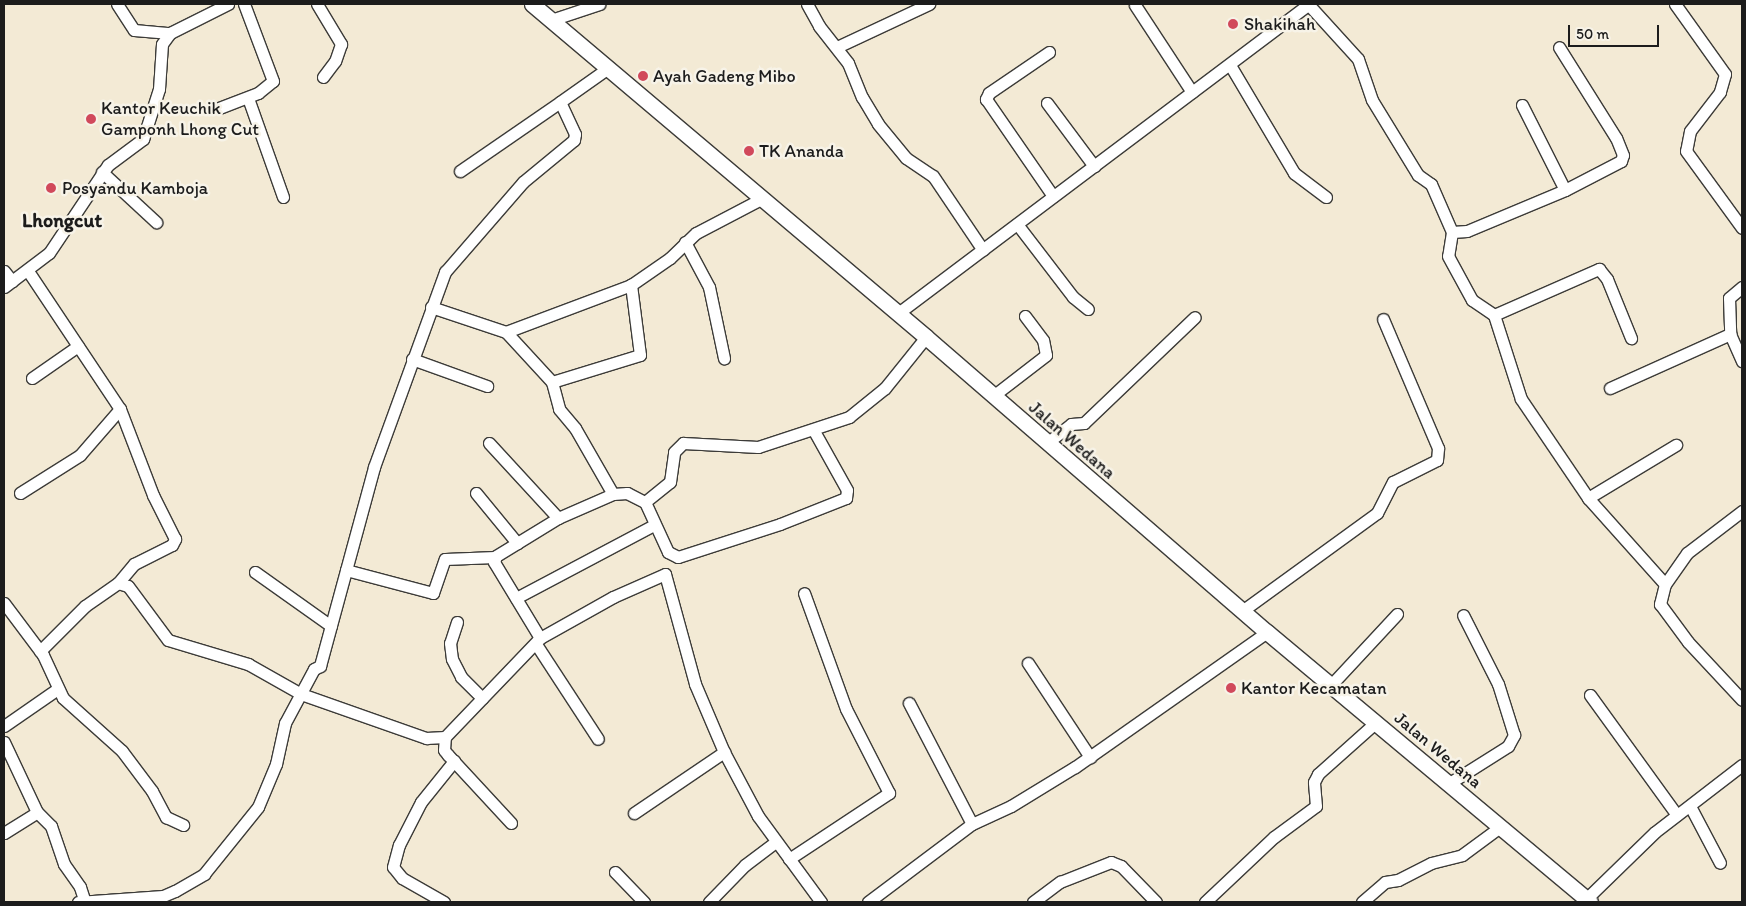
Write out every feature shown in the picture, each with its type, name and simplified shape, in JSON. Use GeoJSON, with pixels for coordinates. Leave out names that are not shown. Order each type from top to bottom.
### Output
{"type":"FeatureCollection","features":[{"type":"Feature","properties":{"kind":"street"},"geometry":{"type":"LineString","coordinates":[[117,4],[134,30],[170,33]]}},
{"type":"Feature","properties":{"kind":"street"},"geometry":{"type":"LineString","coordinates":[[219,108],[248,98],[268,88],[273,78],[244,4]]}},
{"type":"Feature","properties":{"kind":"street"},"geometry":{"type":"LineString","coordinates":[[317,4],[341,44],[323,77]]}},
{"type":"Feature","properties":{"kind":"street","name":"Jalan Wedana"},"geometry":{"type":"LineString","coordinates":[[532,4],[926,337],[1242,611],[1586,901]]}},
{"type":"Feature","properties":{"kind":"street"},"geometry":{"type":"LineString","coordinates":[[551,20],[597,4]]}},
{"type":"Feature","properties":{"kind":"street"},"geometry":{"type":"LineString","coordinates":[[807,4],[819,26],[837,47],[878,124],[906,158],[932,176],[983,250]]}},
{"type":"Feature","properties":{"kind":"street"},"geometry":{"type":"LineString","coordinates":[[837,47],[930,4]]}},
{"type":"Feature","properties":{"kind":"street"},"geometry":{"type":"LineString","coordinates":[[897,314],[1309,4],[1358,59],[1372,100],[1418,175],[1431,184],[1452,232],[1448,256],[1455,272],[1475,304],[1494,315],[1521,399],[1588,498],[1665,584]]}},
{"type":"Feature","properties":{"kind":"street"},"geometry":{"type":"LineString","coordinates":[[1675,4],[1725,74],[1720,92],[1690,131],[1686,151],[1742,228]]}},
{"type":"Feature","properties":{"kind":"street"},"geometry":{"type":"LineString","coordinates":[[4,270],[8,284],[28,271],[58,242],[102,172],[143,139],[159,89],[162,44],[170,33],[224,5]]}},
{"type":"Feature","properties":{"kind":"street"},"geometry":{"type":"LineString","coordinates":[[1135,5],[1192,92]]}},
{"type":"Feature","properties":{"kind":"street"},"geometry":{"type":"LineString","coordinates":[[1452,232],[1467,230],[1565,190],[1611,168],[1621,161],[1623,155],[1559,47]]}},
{"type":"Feature","properties":{"kind":"street"},"geometry":{"type":"LineString","coordinates":[[1049,52],[989,93],[986,99],[1053,196]]}},
{"type":"Feature","properties":{"kind":"street"},"geometry":{"type":"LineString","coordinates":[[1230,65],[1294,173],[1326,197]]}},
{"type":"Feature","properties":{"kind":"street"},"geometry":{"type":"LineString","coordinates":[[460,171],[608,68]]}},
{"type":"Feature","properties":{"kind":"street"},"geometry":{"type":"LineString","coordinates":[[248,98],[283,197]]}},
{"type":"Feature","properties":{"kind":"street"},"geometry":{"type":"LineString","coordinates":[[78,902],[163,896],[204,874],[258,807],[276,764],[282,730],[301,694],[320,666],[374,467],[412,359],[448,268],[468,242],[523,182],[574,140],[575,134],[560,102]]}},
{"type":"Feature","properties":{"kind":"street"},"geometry":{"type":"LineString","coordinates":[[1047,103],[1094,166]]}},
{"type":"Feature","properties":{"kind":"street"},"geometry":{"type":"LineString","coordinates":[[1522,105],[1565,190]]}},
{"type":"Feature","properties":{"kind":"street"},"geometry":{"type":"LineString","coordinates":[[102,172],[156,222]]}},
{"type":"Feature","properties":{"kind":"street"},"geometry":{"type":"LineString","coordinates":[[506,332],[631,285],[670,258],[685,242],[761,199]]}},
{"type":"Feature","properties":{"kind":"street"},"geometry":{"type":"LineString","coordinates":[[1018,224],[1073,297],[1088,309]]}},
{"type":"Feature","properties":{"kind":"street"},"geometry":{"type":"LineString","coordinates":[[685,242],[709,287],[724,358]]}},
{"type":"Feature","properties":{"kind":"street"},"geometry":{"type":"LineString","coordinates":[[1494,315],[1599,269],[1607,279],[1631,338]]}},
{"type":"Feature","properties":{"kind":"street"},"geometry":{"type":"LineString","coordinates":[[28,271],[120,409],[153,495],[175,540],[172,545],[134,564],[118,583],[85,606],[40,651]]}},
{"type":"Feature","properties":{"kind":"street"},"geometry":{"type":"LineString","coordinates":[[552,382],[640,355],[631,285]]}},
{"type":"Feature","properties":{"kind":"street"},"geometry":{"type":"LineString","coordinates":[[1742,287],[1729,298],[1730,334],[1742,361]]}},
{"type":"Feature","properties":{"kind":"street"},"geometry":{"type":"LineString","coordinates":[[432,308],[506,332],[552,382],[559,409],[575,428],[613,494]]}},
{"type":"Feature","properties":{"kind":"street"},"geometry":{"type":"LineString","coordinates":[[992,396],[1046,355],[1043,340],[1025,316]]}},
{"type":"Feature","properties":{"kind":"street"},"geometry":{"type":"LineString","coordinates":[[1047,443],[1071,424],[1084,422],[1195,318]]}},
{"type":"Feature","properties":{"kind":"street"},"geometry":{"type":"LineString","coordinates":[[1242,611],[1377,513],[1392,482],[1438,460],[1438,448],[1383,319]]}},
{"type":"Feature","properties":{"kind":"street"},"geometry":{"type":"LineString","coordinates":[[1610,388],[1730,334]]}},
{"type":"Feature","properties":{"kind":"street"},"geometry":{"type":"LineString","coordinates":[[645,502],[670,482],[674,452],[682,443],[751,448],[814,431],[849,417],[867,405],[926,337]]}},
{"type":"Feature","properties":{"kind":"street"},"geometry":{"type":"LineString","coordinates":[[32,378],[78,346]]}},
{"type":"Feature","properties":{"kind":"street"},"geometry":{"type":"LineString","coordinates":[[412,359],[487,386]]}},
{"type":"Feature","properties":{"kind":"street"},"geometry":{"type":"LineString","coordinates":[[20,493],[80,455],[120,409]]}},
{"type":"Feature","properties":{"kind":"street"},"geometry":{"type":"LineString","coordinates":[[346,570],[432,593],[445,560],[495,557],[558,518],[613,494],[627,493],[645,502],[654,525],[671,554],[682,557],[780,524],[846,498],[847,490],[814,431]]}},
{"type":"Feature","properties":{"kind":"street"},"geometry":{"type":"LineString","coordinates":[[489,443],[558,518]]}},
{"type":"Feature","properties":{"kind":"street"},"geometry":{"type":"LineString","coordinates":[[1588,498],[1676,445]]}},
{"type":"Feature","properties":{"kind":"street"},"geometry":{"type":"LineString","coordinates":[[476,493],[517,543]]}},
{"type":"Feature","properties":{"kind":"street"},"geometry":{"type":"LineString","coordinates":[[1742,511],[1687,553],[1665,584],[1660,596],[1662,611],[1742,700]]}},
{"type":"Feature","properties":{"kind":"street"},"geometry":{"type":"LineString","coordinates":[[516,598],[654,525]]}},
{"type":"Feature","properties":{"kind":"street"},"geometry":{"type":"LineString","coordinates":[[511,823],[444,750],[445,738],[516,660],[538,641],[663,574],[671,554]]}},
{"type":"Feature","properties":{"kind":"street"},"geometry":{"type":"LineString","coordinates":[[495,557],[494,562],[516,598],[538,641],[598,739]]}},
{"type":"Feature","properties":{"kind":"street"},"geometry":{"type":"LineString","coordinates":[[255,572],[330,626]]}},
{"type":"Feature","properties":{"kind":"street"},"geometry":{"type":"LineString","coordinates":[[663,574],[668,578],[695,684],[724,752],[775,842],[821,902]]}},
{"type":"Feature","properties":{"kind":"street"},"geometry":{"type":"LineString","coordinates":[[118,583],[128,586],[168,640],[248,664],[301,694],[426,738],[445,738]]}},
{"type":"Feature","properties":{"kind":"street"},"geometry":{"type":"LineString","coordinates":[[789,860],[888,793],[840,694],[804,592]]}},
{"type":"Feature","properties":{"kind":"street"},"geometry":{"type":"LineString","coordinates":[[4,602],[40,651],[56,690],[86,722],[122,751],[152,791],[166,817],[183,824]]}},
{"type":"Feature","properties":{"kind":"street"},"geometry":{"type":"LineString","coordinates":[[1331,685],[1397,614]]}},
{"type":"Feature","properties":{"kind":"street"},"geometry":{"type":"LineString","coordinates":[[1448,784],[1508,746],[1514,736],[1498,684],[1463,615]]}},
{"type":"Feature","properties":{"kind":"street"},"geometry":{"type":"LineString","coordinates":[[458,622],[450,643],[452,659],[461,677],[482,698]]}},
{"type":"Feature","properties":{"kind":"street"},"geometry":{"type":"LineString","coordinates":[[868,902],[972,824],[1011,806],[1090,757],[1267,632]]}},
{"type":"Feature","properties":{"kind":"street"},"geometry":{"type":"LineString","coordinates":[[1028,663],[1090,757]]}},
{"type":"Feature","properties":{"kind":"street"},"geometry":{"type":"LineString","coordinates":[[4,726],[56,690]]}},
{"type":"Feature","properties":{"kind":"street"},"geometry":{"type":"LineString","coordinates":[[1590,695],[1677,815]]}},
{"type":"Feature","properties":{"kind":"street"},"geometry":{"type":"LineString","coordinates":[[909,703],[972,824]]}},
{"type":"Feature","properties":{"kind":"street"},"geometry":{"type":"LineString","coordinates":[[1205,902],[1274,837],[1316,806],[1314,782],[1318,774],[1376,723]]}},
{"type":"Feature","properties":{"kind":"street"},"geometry":{"type":"LineString","coordinates":[[4,742],[8,760],[37,812],[50,826],[64,864],[80,887],[85,902]]}},
{"type":"Feature","properties":{"kind":"street"},"geometry":{"type":"LineString","coordinates":[[634,813],[724,752]]}},
{"type":"Feature","properties":{"kind":"street"},"geometry":{"type":"LineString","coordinates":[[444,902],[402,878],[393,867],[399,845],[421,802],[454,761]]}},
{"type":"Feature","properties":{"kind":"street"},"geometry":{"type":"LineString","coordinates":[[1586,901],[1677,815],[1742,765]]}},
{"type":"Feature","properties":{"kind":"street"},"geometry":{"type":"LineString","coordinates":[[1690,806],[1720,863]]}},
{"type":"Feature","properties":{"kind":"street"},"geometry":{"type":"LineString","coordinates":[[4,833],[37,812]]}},
{"type":"Feature","properties":{"kind":"street"},"geometry":{"type":"LineString","coordinates":[[1362,902],[1385,882],[1398,880],[1432,863],[1462,855],[1500,827]]}},
{"type":"Feature","properties":{"kind":"street"},"geometry":{"type":"LineString","coordinates":[[709,902],[745,865],[775,842]]}},
{"type":"Feature","properties":{"kind":"street"},"geometry":{"type":"LineString","coordinates":[[1041,900],[1065,880],[1114,862],[1156,902]]}},
{"type":"Feature","properties":{"kind":"street"},"geometry":{"type":"LineString","coordinates":[[615,872],[644,902]]}},
{"type":"Feature","properties":{"kind":"place","name":"Shakihah"},"geometry":{"type":"Point","coordinates":[1233,24]}},
{"type":"Feature","properties":{"kind":"place","name":"Ayah Gadeng Mibo"},"geometry":{"type":"Point","coordinates":[643,76]}},
{"type":"Feature","properties":{"kind":"place","name":"Kantor Keuchik Gamponh Lhong Cut"},"geometry":{"type":"Point","coordinates":[91,119]}},
{"type":"Feature","properties":{"kind":"place","name":"TK Ananda"},"geometry":{"type":"Point","coordinates":[749,151]}},
{"type":"Feature","properties":{"kind":"place","name":"Posyandu Kamboja"},"geometry":{"type":"Point","coordinates":[51,188]}},
{"type":"Feature","properties":{"kind":"place","name":"Kantor Kecamatan"},"geometry":{"type":"Point","coordinates":[1231,688]}},
{"type":"Feature","properties":{"kind":"district","name":"Lhongcut"},"geometry":{"type":"Point","coordinates":[62,220]}}]}
